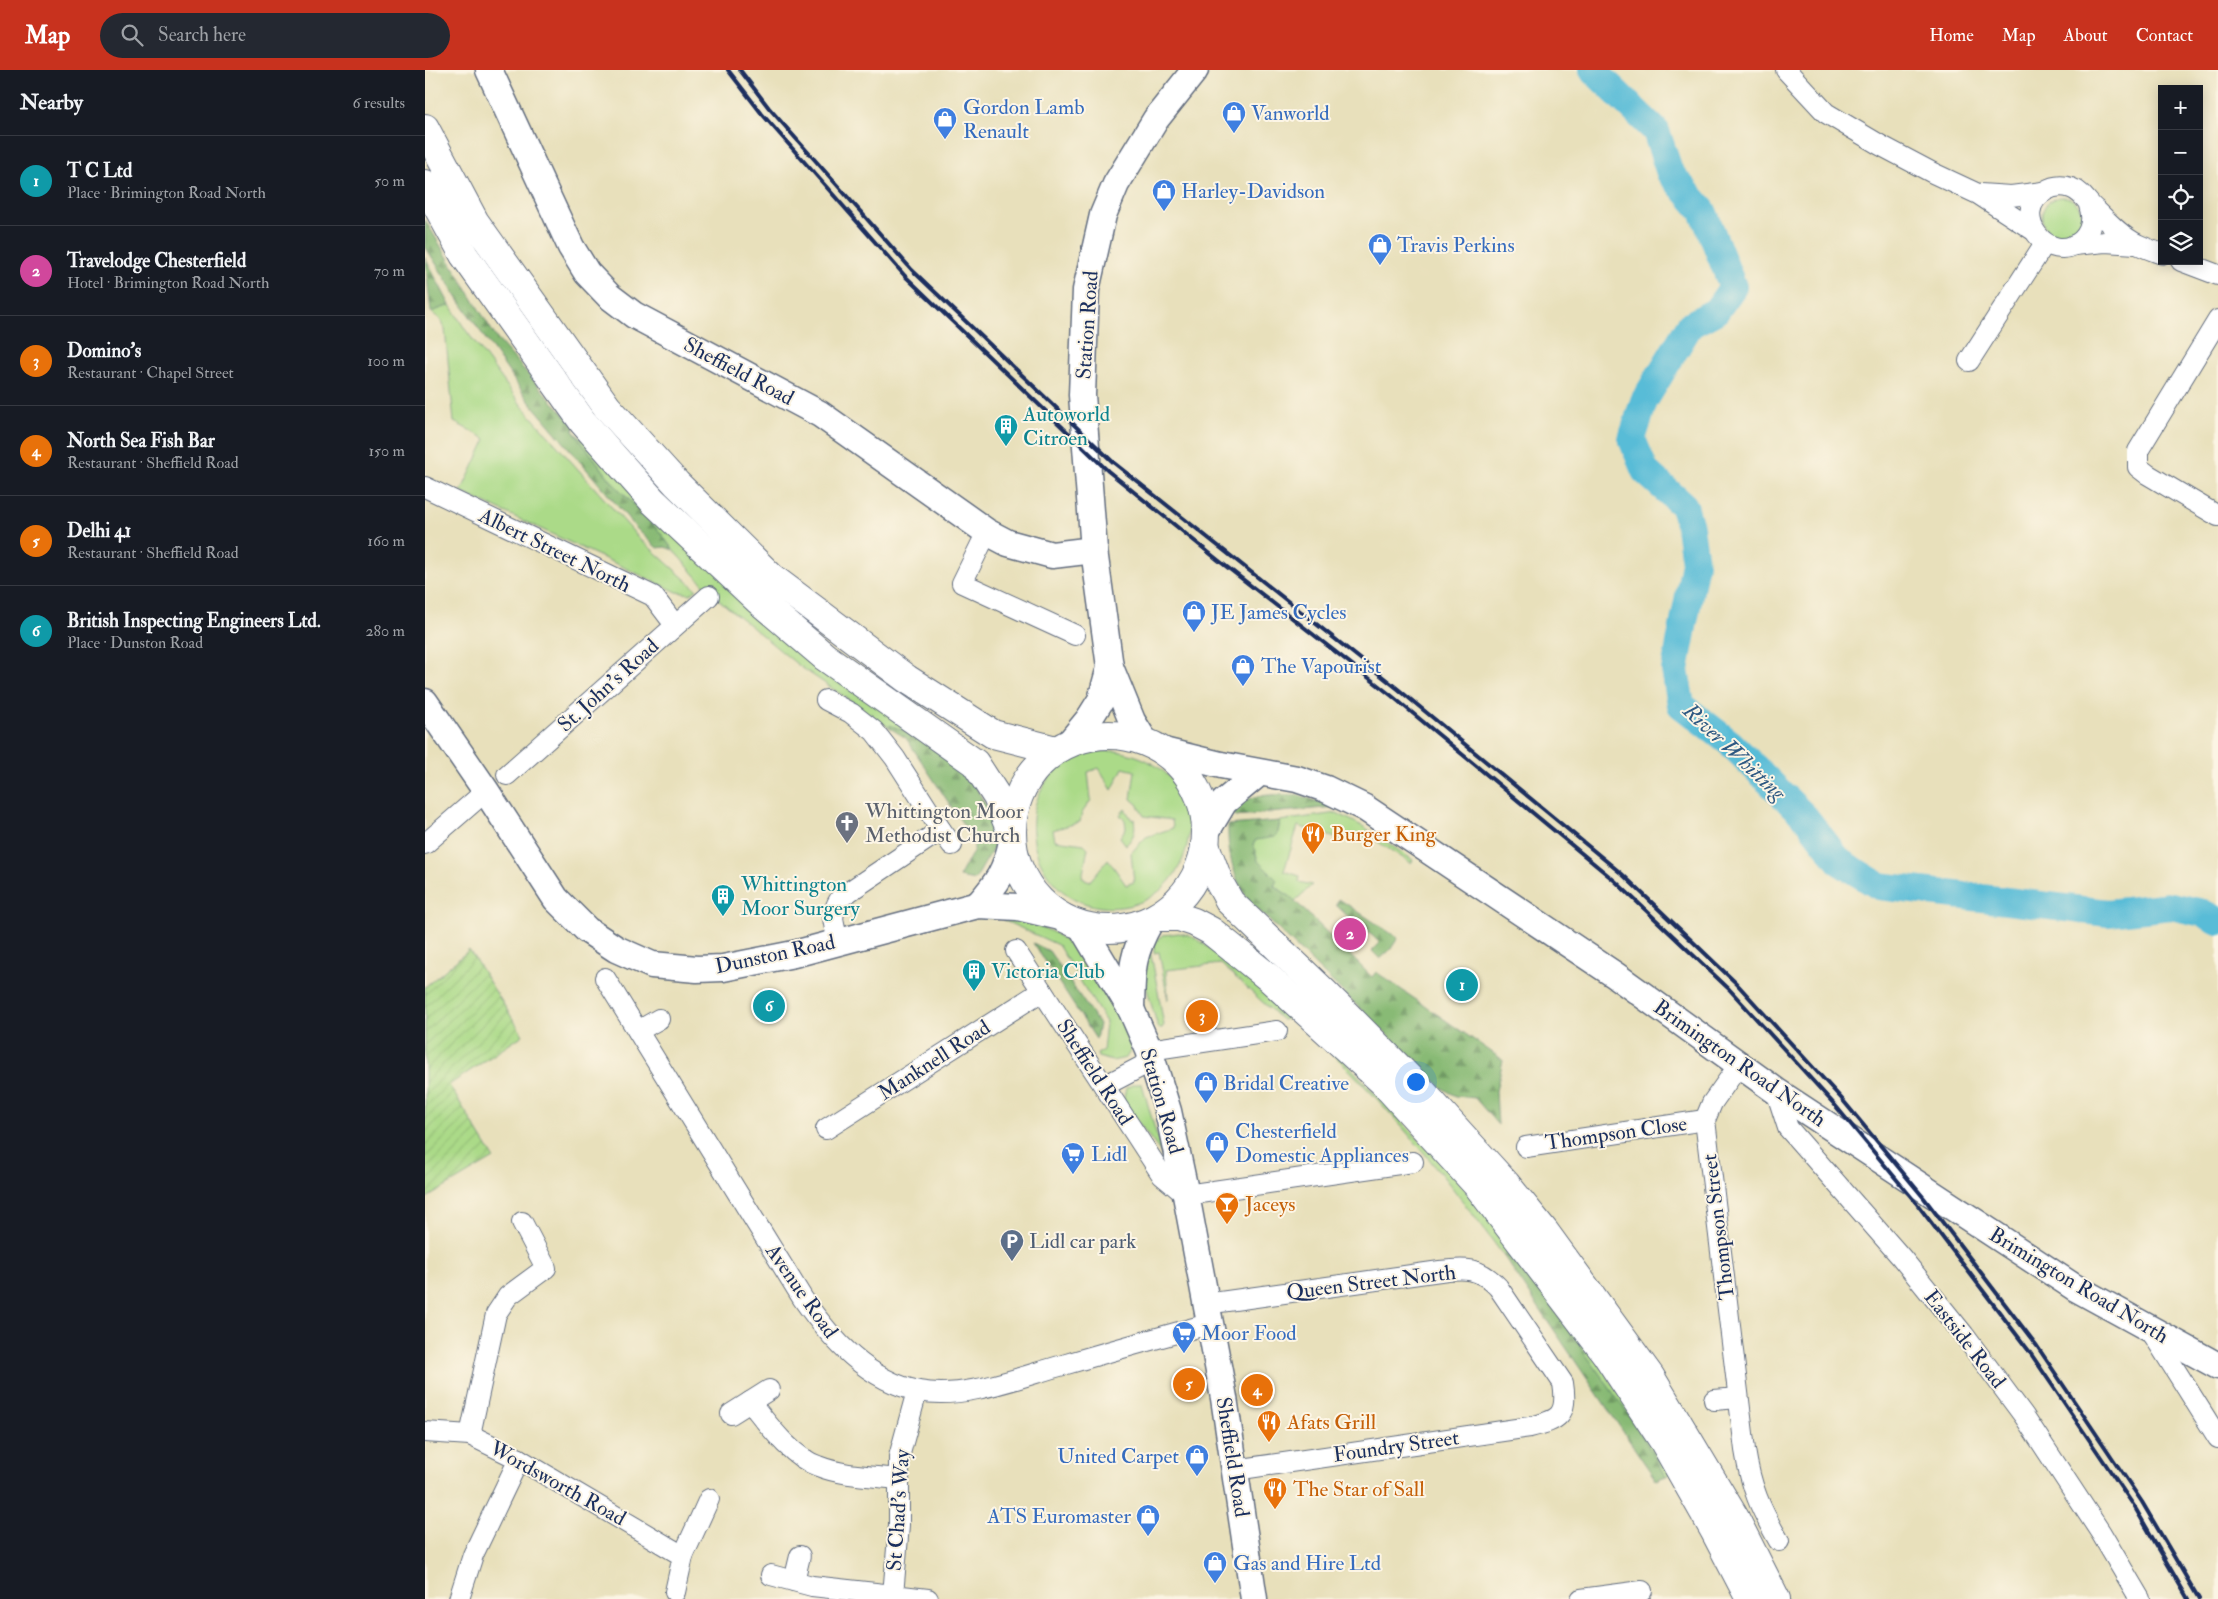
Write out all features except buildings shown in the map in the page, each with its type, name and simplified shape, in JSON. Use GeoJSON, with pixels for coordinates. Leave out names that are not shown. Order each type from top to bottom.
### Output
{"type":"FeatureCollection","features":[{"type":"Feature","properties":{"kind":"highway"},"geometry":{"type":"LineString","coordinates":[[425,128],[475,222],[607,407],[677,484],[757,564],[771,577],[859,644],[993,734],[1064,746]]}},
{"type":"Feature","properties":{"kind":"highway"},"geometry":{"type":"LineString","coordinates":[[425,184],[464,255],[583,422],[653,501],[758,600],[825,657],[975,763],[997,797],[1012,838],[1017,865],[1025,880],[1042,902],[1072,921],[1106,929],[1155,919],[1179,917],[1203,927],[1268,977],[1383,1082],[1477,1185],[1611,1362],[1664,1442],[1714,1530],[1750,1599]]}},
{"type":"Feature","properties":{"kind":"highway"},"geometry":{"type":"LineString","coordinates":[[1012,838],[1013,816],[1021,790],[1036,768],[1064,746],[1092,735],[1111,735],[1154,747],[1182,766],[1201,800],[1206,839],[1219,882],[1231,902],[1324,992],[1418,1088],[1506,1184],[1551,1240],[1650,1376],[1735,1518],[1776,1599]]}},
{"type":"Feature","properties":{"kind":"highway"},"geometry":{"type":"LineString","coordinates":[[1155,919],[1180,898],[1197,874],[1206,839]]}},
{"type":"Feature","properties":{"kind":"main road","name":"Sheffield Road"},"geometry":{"type":"LineString","coordinates":[[489,70],[571,247],[587,273],[609,296],[634,314],[821,414],[987,532],[1008,543],[1052,555],[1094,550]]}},
{"type":"Feature","properties":{"kind":"main road","name":"Station Road"},"geometry":{"type":"LineString","coordinates":[[1154,747],[1132,720],[1110,667],[1094,550],[1082,395],[1086,290],[1103,215],[1116,184],[1156,119],[1195,70]]}},
{"type":"Feature","properties":{"kind":"main road","name":"Station Road"},"geometry":{"type":"LineString","coordinates":[[1064,746],[1089,719],[1101,700],[1110,667]]}},
{"type":"Feature","properties":{"kind":"main road","name":"Dunston Road"},"geometry":{"type":"LineString","coordinates":[[425,702],[486,791],[555,899],[587,930],[616,949],[652,965],[697,969],[723,968],[794,954],[839,940],[977,905],[1018,907],[1072,921]]}},
{"type":"Feature","properties":{"kind":"main road","name":"Brimington Road North"},"geometry":{"type":"LineString","coordinates":[[1154,747],[1259,773],[1297,778],[1326,789],[1365,808],[1615,975],[1776,1091],[2073,1287],[2218,1366]]}},
{"type":"Feature","properties":{"kind":"main road"},"geometry":{"type":"LineString","coordinates":[[1206,839],[1224,802],[1259,773]]}},
{"type":"Feature","properties":{"kind":"main road"},"geometry":{"type":"LineString","coordinates":[[977,905],[998,882],[1008,862],[1012,838]]}},
{"type":"Feature","properties":{"kind":"main road","name":"Station Road"},"geometry":{"type":"LineString","coordinates":[[1131,1009],[1132,964],[1139,942],[1155,919]]}},
{"type":"Feature","properties":{"kind":"main road","name":"Station Road"},"geometry":{"type":"LineString","coordinates":[[1072,921],[1131,1009],[1151,1055],[1168,1111],[1186,1195]]}},
{"type":"Feature","properties":{"kind":"main road","name":"Sheffield Road"},"geometry":{"type":"LineString","coordinates":[[1186,1195],[1235,1470],[1254,1599]]}},
{"type":"Feature","properties":{"kind":"street"},"geometry":{"type":"LineString","coordinates":[[1786,70],[1826,113],[1880,145],[1978,194],[2059,248],[2105,242],[2136,244],[2158,252]]}},
{"type":"Feature","properties":{"kind":"street"},"geometry":{"type":"LineString","coordinates":[[2039,236],[2030,220],[2031,209],[2035,200],[2043,192],[2051,188],[2069,187],[2077,191],[2089,205],[2136,244]]}},
{"type":"Feature","properties":{"kind":"street"},"geometry":{"type":"LineString","coordinates":[[1978,194],[2011,196],[2043,192]]}},
{"type":"Feature","properties":{"kind":"street"},"geometry":{"type":"LineString","coordinates":[[2074,245],[2088,232],[2092,214],[2089,205]]}},
{"type":"Feature","properties":{"kind":"street"},"geometry":{"type":"LineString","coordinates":[[1969,361],[2039,236]]}},
{"type":"Feature","properties":{"kind":"street"},"geometry":{"type":"LineString","coordinates":[[2192,265],[2218,275]]}},
{"type":"Feature","properties":{"kind":"street"},"geometry":{"type":"LineString","coordinates":[[2218,320],[2138,450],[2138,467],[2218,516]]}},
{"type":"Feature","properties":{"kind":"street","name":"Albert Street North"},"geometry":{"type":"LineString","coordinates":[[425,487],[653,596],[675,625]]}},
{"type":"Feature","properties":{"kind":"street"},"geometry":{"type":"LineString","coordinates":[[987,532],[962,584],[1052,616],[1075,635]]}},
{"type":"Feature","properties":{"kind":"street","name":"St. John's Road"},"geometry":{"type":"LineString","coordinates":[[507,775],[709,596]]}},
{"type":"Feature","properties":{"kind":"street"},"geometry":{"type":"LineString","coordinates":[[826,700],[851,713],[874,731],[895,758],[946,837],[841,897],[833,909],[833,925],[839,940]]}},
{"type":"Feature","properties":{"kind":"street"},"geometry":{"type":"LineString","coordinates":[[425,844],[486,791]]}},
{"type":"Feature","properties":{"kind":"street","name":"Sheffield Road"},"geometry":{"type":"LineString","coordinates":[[1016,951],[1163,1175],[1186,1195]]}},
{"type":"Feature","properties":{"kind":"street","name":"Avenue Road"},"geometry":{"type":"LineString","coordinates":[[605,978],[819,1322],[860,1363],[888,1381],[917,1391],[963,1392],[1207,1314]]}},
{"type":"Feature","properties":{"kind":"street","name":"Manknell Road"},"geometry":{"type":"LineString","coordinates":[[826,1129],[1042,991]]}},
{"type":"Feature","properties":{"kind":"street"},"geometry":{"type":"LineString","coordinates":[[638,1030],[659,1019]]}},
{"type":"Feature","properties":{"kind":"street"},"geometry":{"type":"LineString","coordinates":[[1104,1086],[1151,1055],[1277,1031]]}},
{"type":"Feature","properties":{"kind":"street"},"geometry":{"type":"LineString","coordinates":[[1705,1120],[1711,1103],[1739,1065]]}},
{"type":"Feature","properties":{"kind":"street","name":"Eastside Road"},"geometry":{"type":"LineString","coordinates":[[1776,1091],[1787,1128],[1901,1257],[2024,1416],[2101,1533],[2141,1599]]}},
{"type":"Feature","properties":{"kind":"street","name":"Thompson Close"},"geometry":{"type":"LineString","coordinates":[[1527,1146],[1705,1120]]}},
{"type":"Feature","properties":{"kind":"street","name":"Thompson Street"},"geometry":{"type":"LineString","coordinates":[[1705,1120],[1738,1398],[1750,1482],[1759,1506],[1779,1541]]}},
{"type":"Feature","properties":{"kind":"street"},"geometry":{"type":"LineString","coordinates":[[1186,1195],[1413,1162]]}},
{"type":"Feature","properties":{"kind":"street"},"geometry":{"type":"LineString","coordinates":[[470,1435],[496,1314],[508,1296],[547,1268],[522,1222]]}},
{"type":"Feature","properties":{"kind":"street","name":"Queen Street North"},"geometry":{"type":"LineString","coordinates":[[1207,1314],[1449,1270],[1473,1270],[1489,1277],[1498,1287],[1563,1384],[1565,1398],[1563,1410],[1557,1419]]}},
{"type":"Feature","properties":{"kind":"street"},"geometry":{"type":"LineString","coordinates":[[2149,1328],[2218,1438]]}},
{"type":"Feature","properties":{"kind":"street"},"geometry":{"type":"LineString","coordinates":[[731,1414],[769,1390]]}},
{"type":"Feature","properties":{"kind":"street","name":"St Chad's Way"},"geometry":{"type":"LineString","coordinates":[[917,1391],[899,1457],[899,1525],[893,1595],[928,1599]]}},
{"type":"Feature","properties":{"kind":"street"},"geometry":{"type":"LineString","coordinates":[[1714,1400],[1738,1398]]}},
{"type":"Feature","properties":{"kind":"street"},"geometry":{"type":"LineString","coordinates":[[751,1402],[785,1442],[802,1457],[817,1466],[842,1473],[899,1479]]}},
{"type":"Feature","properties":{"kind":"street","name":"Foundry Street"},"geometry":{"type":"LineString","coordinates":[[1235,1470],[1530,1427],[1557,1419]]}},
{"type":"Feature","properties":{"kind":"street","name":"Wordsworth Road"},"geometry":{"type":"LineString","coordinates":[[425,1432],[470,1435],[519,1459],[683,1556]]}},
{"type":"Feature","properties":{"kind":"street"},"geometry":{"type":"LineString","coordinates":[[459,1599],[473,1555],[519,1459]]}},
{"type":"Feature","properties":{"kind":"street"},"geometry":{"type":"LineString","coordinates":[[675,1592],[683,1556],[709,1499]]}},
{"type":"Feature","properties":{"kind":"street"},"geometry":{"type":"LineString","coordinates":[[794,1581],[800,1556]]}},
{"type":"Feature","properties":{"kind":"street"},"geometry":{"type":"LineString","coordinates":[[771,1575],[812,1586],[893,1595]]}},
{"type":"Feature","properties":{"kind":"street"},"geometry":{"type":"LineString","coordinates":[[1581,1599],[1642,1591]]}},
{"type":"Feature","properties":{"kind":"green space"},"geometry":{"type":"Polygon","coordinates":[[[2066,197],[2073,200],[2079,206],[2082,217],[2081,225],[2073,234],[2066,237],[2058,237],[2051,234],[2043,225],[2042,213],[2045,206],[2054,198],[2066,197]]]}},
{"type":"Feature","properties":{"kind":"green space"},"geometry":{"type":"Polygon","coordinates":[[[425,220],[497,339],[575,427],[573,431],[613,483],[659,531],[673,550],[665,547],[657,548],[638,530],[528,400],[460,302],[425,246],[425,220]]]}},
{"type":"Feature","properties":{"kind":"green space"},"geometry":{"type":"Polygon","coordinates":[[[425,258],[450,305],[431,312],[425,258]]]}},
{"type":"Feature","properties":{"kind":"green space"},"geometry":{"type":"Polygon","coordinates":[[[450,305],[465,329],[522,406],[638,537],[697,590],[690,594],[677,592],[461,492],[486,439],[454,422],[445,329],[441,320],[431,312],[450,305]]]}},
{"type":"Feature","properties":{"kind":"green space"},"geometry":{"type":"Polygon","coordinates":[[[573,431],[927,740],[890,726],[890,728],[798,665],[713,595],[673,550],[659,531],[613,483],[573,431]]]}},
{"type":"Feature","properties":{"kind":"green space"},"geometry":{"type":"Polygon","coordinates":[[[890,725],[912,734],[966,771],[992,815],[994,847],[975,880],[959,877],[974,850],[974,841],[906,738],[890,728],[890,725]]]}},
{"type":"Feature","properties":{"kind":"green space"},"geometry":{"type":"Polygon","coordinates":[[[1116,751],[1152,763],[1176,785],[1187,811],[1188,840],[1179,867],[1161,890],[1134,904],[1101,907],[1074,898],[1053,882],[1040,860],[1033,835],[1034,810],[1043,786],[1060,767],[1086,754],[1116,751]],[[1099,768],[1088,772],[1091,800],[1082,813],[1080,822],[1053,830],[1055,840],[1084,844],[1088,848],[1082,878],[1090,881],[1108,859],[1126,885],[1134,882],[1131,853],[1146,837],[1173,828],[1172,820],[1144,816],[1137,804],[1131,799],[1135,771],[1123,768],[1112,790],[1099,768]]]}},
{"type":"Feature","properties":{"kind":"green space"},"geometry":{"type":"Polygon","coordinates":[[[1271,795],[1298,795],[1335,807],[1236,816],[1232,814],[1244,801],[1252,798],[1271,795]]]}},
{"type":"Feature","properties":{"kind":"green space"},"geometry":{"type":"Polygon","coordinates":[[[1125,809],[1132,820],[1134,819],[1135,827],[1133,836],[1126,845],[1120,837],[1126,828],[1125,820],[1120,815],[1125,809]]]}},
{"type":"Feature","properties":{"kind":"green space"},"geometry":{"type":"Polygon","coordinates":[[[1337,813],[1364,827],[1413,860],[1411,863],[1367,835],[1361,842],[1351,836],[1342,840],[1298,826],[1284,871],[1300,876],[1299,882],[1312,885],[1295,901],[1274,885],[1277,880],[1258,861],[1253,844],[1256,840],[1278,832],[1280,821],[1337,813]]]}},
{"type":"Feature","properties":{"kind":"green space"},"geometry":{"type":"Polygon","coordinates":[[[1280,821],[1275,837],[1256,840],[1253,844],[1258,861],[1277,880],[1274,886],[1291,897],[1372,977],[1376,972],[1503,1060],[1496,1091],[1498,1125],[1475,1098],[1456,1096],[1442,1088],[1247,899],[1232,864],[1228,825],[1280,821]]]}},
{"type":"Feature","properties":{"kind":"green space"},"geometry":{"type":"Polygon","coordinates":[[[1339,899],[1398,938],[1390,950],[1380,959],[1372,951],[1380,943],[1355,919],[1353,921],[1336,905],[1339,899]]]}},
{"type":"Feature","properties":{"kind":"green space"},"geometry":{"type":"Polygon","coordinates":[[[1009,918],[1046,929],[1076,948],[1120,1017],[1129,1036],[1131,1050],[1126,1058],[1112,1061],[1098,1057],[1097,1054],[1103,1051],[1106,1022],[1058,945],[1003,920],[1009,918]]]}},
{"type":"Feature","properties":{"kind":"green space"},"geometry":{"type":"Polygon","coordinates":[[[1179,933],[1198,940],[1295,1009],[1513,1239],[1673,1472],[1666,1476],[1633,1421],[1515,1258],[1503,1255],[1405,1130],[1322,1044],[1293,1018],[1282,1020],[1221,964],[1166,970],[1168,1000],[1159,952],[1154,953],[1154,941],[1163,935],[1179,933]]]}},
{"type":"Feature","properties":{"kind":"green space"},"geometry":{"type":"Polygon","coordinates":[[[1033,943],[1049,951],[1099,1024],[1096,1039],[1033,943]]]}},
{"type":"Feature","properties":{"kind":"green space"},"geometry":{"type":"Polygon","coordinates":[[[1149,948],[1164,1025],[1162,1028],[1158,1028],[1144,979],[1149,948]]]}},
{"type":"Feature","properties":{"kind":"green space"},"geometry":{"type":"Polygon","coordinates":[[[469,950],[523,1035],[449,1085],[494,1158],[425,1199],[425,987],[469,950]]]}},
{"type":"Feature","properties":{"kind":"green space"},"geometry":{"type":"Polygon","coordinates":[[[1134,1084],[1142,1084],[1162,1154],[1123,1102],[1126,1088],[1134,1084]]]}},
{"type":"Feature","properties":{"kind":"green space"},"geometry":{"type":"Polygon","coordinates":[[[1503,1255],[1515,1258],[1526,1270],[1633,1421],[1666,1476],[1656,1480],[1503,1255]]]}},
{"type":"Feature","properties":{"kind":"waterway","name":"River Whitting"},"geometry":{"type":"LineString","coordinates":[[1593,70],[1656,131],[1670,173],[1703,211],[1733,287],[1716,311],[1690,325],[1644,401],[1632,439],[1645,471],[1684,506],[1690,527],[1695,563],[1675,670],[1681,705],[1730,743],[1805,817],[1840,862],[1879,886],[2108,913],[2171,906],[2203,913],[2218,921]]}},
{"type":"Feature","properties":{"kind":"railway"},"geometry":{"type":"LineString","coordinates":[[728,70],[762,114],[905,276],[1108,471],[1392,696],[1615,881],[1729,989],[1834,1104],[1917,1204],[2029,1351],[2134,1506],[2188,1599]]}},
{"type":"Feature","properties":{"kind":"railway"},"geometry":{"type":"LineString","coordinates":[[740,70],[769,108],[912,270],[1114,463],[1398,689],[1622,874],[1736,983],[1841,1098],[1924,1198],[2037,1346],[2142,1502],[2199,1599]]}},
{"type":"Feature","properties":{"kind":"place","name":"Vanworld"},"geometry":{"type":"Point","coordinates":[1234,134]}},
{"type":"Feature","properties":{"kind":"place","name":"Gordon Lamb Renault"},"geometry":{"type":"Point","coordinates":[945,140]}},
{"type":"Feature","properties":{"kind":"place","name":"Harley-Davidson"},"geometry":{"type":"Point","coordinates":[1164,212]}},
{"type":"Feature","properties":{"kind":"place","name":"Travis Perkins"},"geometry":{"type":"Point","coordinates":[1380,266]}},
{"type":"Feature","properties":{"kind":"place","name":"Autoworld Citroen"},"geometry":{"type":"Point","coordinates":[1006,447]}},
{"type":"Feature","properties":{"kind":"place","name":"JE James Cycles"},"geometry":{"type":"Point","coordinates":[1194,633]}},
{"type":"Feature","properties":{"kind":"place","name":"The Vapourist"},"geometry":{"type":"Point","coordinates":[1243,687]}},
{"type":"Feature","properties":{"kind":"place","name":"Whittington Moor Methodist Church"},"geometry":{"type":"Point","coordinates":[847,844]}},
{"type":"Feature","properties":{"kind":"place","name":"Burger King"},"geometry":{"type":"Point","coordinates":[1313,855]}},
{"type":"Feature","properties":{"kind":"place","name":"Whittington Moor Surgery"},"geometry":{"type":"Point","coordinates":[723,917]}},
{"type":"Feature","properties":{"kind":"place","name":"Travelodge Chesterfield"},"geometry":{"type":"Point","coordinates":[1350,934]}},
{"type":"Feature","properties":{"kind":"place","name":"T C Ltd"},"geometry":{"type":"Point","coordinates":[1462,985]}},
{"type":"Feature","properties":{"kind":"place","name":"Victoria Club"},"geometry":{"type":"Point","coordinates":[974,992]}},
{"type":"Feature","properties":{"kind":"place","name":"British Inspecting Engineers Ltd."},"geometry":{"type":"Point","coordinates":[769,1006]}},
{"type":"Feature","properties":{"kind":"place","name":"Domino's"},"geometry":{"type":"Point","coordinates":[1202,1016]}},
{"type":"Feature","properties":{"kind":"place","name":"Bridal Creative"},"geometry":{"type":"Point","coordinates":[1206,1104]}},
{"type":"Feature","properties":{"kind":"place","name":"Chesterfield Domestic Appliances"},"geometry":{"type":"Point","coordinates":[1217,1164]}},
{"type":"Feature","properties":{"kind":"place","name":"Lidl"},"geometry":{"type":"Point","coordinates":[1073,1175]}},
{"type":"Feature","properties":{"kind":"place","name":"Jaceys"},"geometry":{"type":"Point","coordinates":[1227,1225]}},
{"type":"Feature","properties":{"kind":"place","name":"Lidl car park"},"geometry":{"type":"Point","coordinates":[1012,1262]}},
{"type":"Feature","properties":{"kind":"place","name":"Moor Food"},"geometry":{"type":"Point","coordinates":[1184,1354]}},
{"type":"Feature","properties":{"kind":"place","name":"Delhi 41"},"geometry":{"type":"Point","coordinates":[1189,1384]}},
{"type":"Feature","properties":{"kind":"place","name":"North Sea Fish Bar"},"geometry":{"type":"Point","coordinates":[1257,1390]}},
{"type":"Feature","properties":{"kind":"place","name":"Afats Grill"},"geometry":{"type":"Point","coordinates":[1269,1443]}},
{"type":"Feature","properties":{"kind":"place","name":"United Carpet"},"geometry":{"type":"Point","coordinates":[1197,1477]}},
{"type":"Feature","properties":{"kind":"place","name":"The Star of Sall"},"geometry":{"type":"Point","coordinates":[1275,1510]}},
{"type":"Feature","properties":{"kind":"place","name":"ATS Euromaster"},"geometry":{"type":"Point","coordinates":[1148,1537]}},
{"type":"Feature","properties":{"kind":"place","name":"Gas and Hire Ltd"},"geometry":{"type":"Point","coordinates":[1215,1584]}}]}
